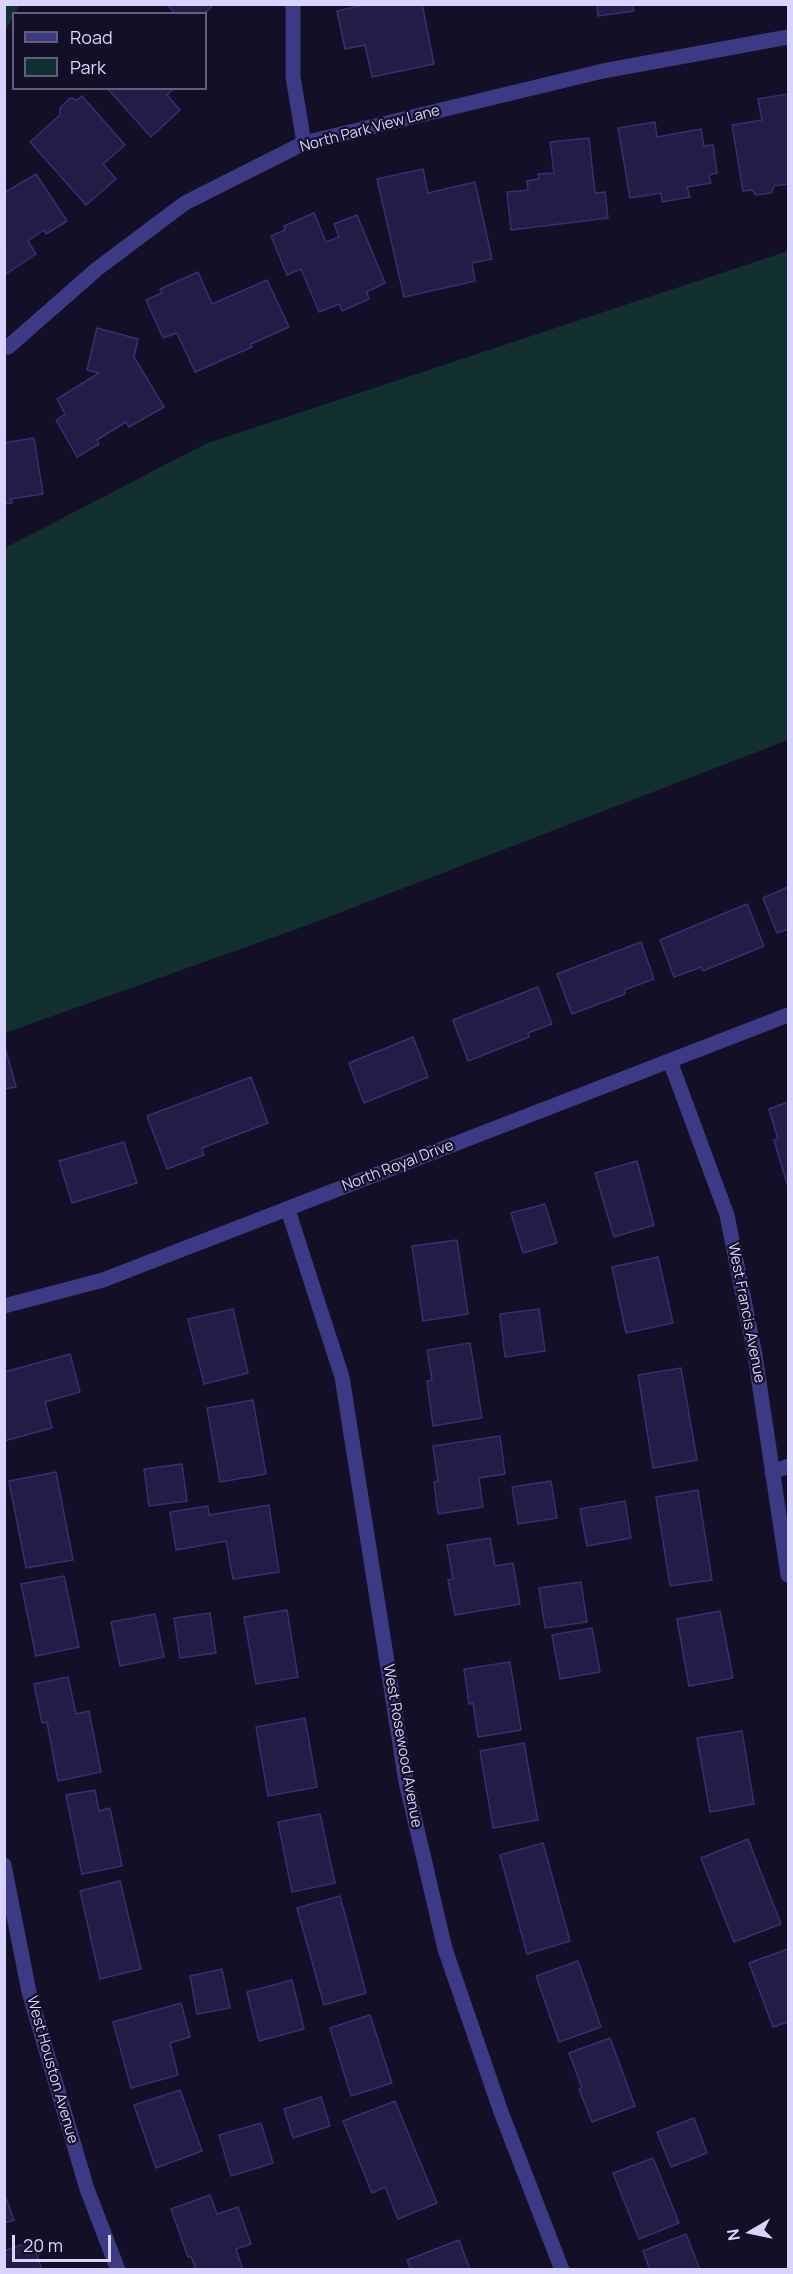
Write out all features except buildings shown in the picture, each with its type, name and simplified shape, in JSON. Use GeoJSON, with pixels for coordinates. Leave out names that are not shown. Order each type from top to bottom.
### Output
{"type":"FeatureCollection","features":[{"type":"Feature","properties":{"kind":"street"},"geometry":{"type":"LineString","coordinates":[[293,4],[293,77],[304,143]]}},
{"type":"Feature","properties":{"kind":"street","name":"North Park View Lane"},"geometry":{"type":"LineString","coordinates":[[8,347],[97,269],[185,203],[304,143],[603,71],[789,37]]}},
{"type":"Feature","properties":{"kind":"street","name":"North Royal Drive"},"geometry":{"type":"LineString","coordinates":[[4,1306],[103,1280],[789,1015]]}},
{"type":"Feature","properties":{"kind":"street","name":"West Francis Avenue"},"geometry":{"type":"LineString","coordinates":[[670,1061],[727,1215],[755,1355],[789,1575]]}},
{"type":"Feature","properties":{"kind":"street","name":"West Rosewood Avenue"},"geometry":{"type":"LineString","coordinates":[[288,1210],[342,1377],[406,1782],[445,1949],[501,2112],[562,2270]]}},
{"type":"Feature","properties":{"kind":"street"},"geometry":{"type":"LineString","coordinates":[[772,1473],[789,1467]]}},
{"type":"Feature","properties":{"kind":"street","name":"West Houston Avenue"},"geometry":{"type":"LineString","coordinates":[[4,1865],[29,1992],[87,2189],[118,2270]]}},
{"type":"Feature","properties":{"kind":"green space"},"geometry":{"type":"Polygon","coordinates":[[[4,5],[20,5],[16,12],[12,12],[12,19],[5,32],[4,5]]]}},
{"type":"Feature","properties":{"kind":"green space"},"geometry":{"type":"Polygon","coordinates":[[[788,251],[788,740],[305,926],[5,1033],[5,548],[205,444],[788,251]]]}}]}
